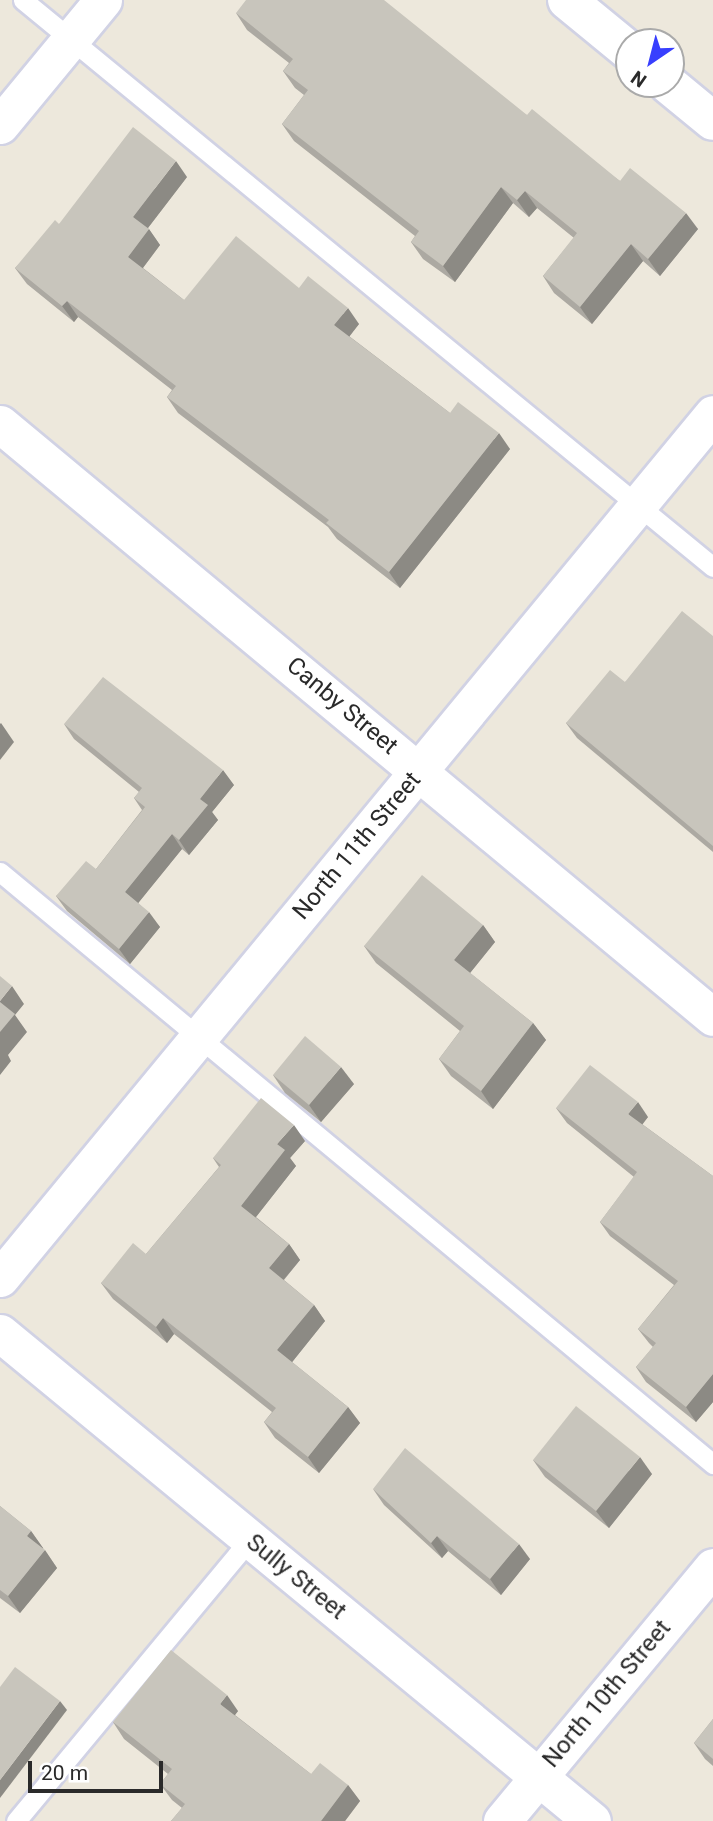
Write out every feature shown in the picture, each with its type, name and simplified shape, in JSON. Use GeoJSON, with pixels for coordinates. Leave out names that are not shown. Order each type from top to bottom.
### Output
{"type":"FeatureCollection","features":[{"type":"Feature","properties":{"kind":"main road"},"geometry":{"type":"LineString","coordinates":[[567,0],[615,39]]}},
{"type":"Feature","properties":{"kind":"main road"},"geometry":{"type":"LineString","coordinates":[[685,98],[713,121]]}},
{"type":"Feature","properties":{"kind":"street"},"geometry":{"type":"LineString","coordinates":[[0,125],[103,0]]}},
{"type":"Feature","properties":{"kind":"street","name":"North 11th Street"},"geometry":{"type":"LineString","coordinates":[[0,1278],[713,414]]}},
{"type":"Feature","properties":{"kind":"street","name":"Canby Street"},"geometry":{"type":"LineString","coordinates":[[0,424],[713,1017]]}},
{"type":"Feature","properties":{"kind":"street","name":"Sully Street"},"geometry":{"type":"LineString","coordinates":[[0,1333],[592,1821]]}},
{"type":"Feature","properties":{"kind":"street","name":"North 10th Street"},"geometry":{"type":"LineString","coordinates":[[502,1821],[713,1567]]}},
{"type":"Feature","properties":{"kind":"lane"},"geometry":{"type":"LineString","coordinates":[[23,0],[713,567]]}},
{"type":"Feature","properties":{"kind":"lane"},"geometry":{"type":"LineString","coordinates":[[0,872],[713,1464]]}},
{"type":"Feature","properties":{"kind":"lane"},"geometry":{"type":"LineString","coordinates":[[16,1821],[250,1539]]}},
{"type":"Feature","properties":{"kind":"building"},"geometry":{"type":"Polygon","coordinates":[[[246,0],[384,0],[527,115],[532,109],[620,181],[630,168],[686,213],[648,259],[631,244],[580,307],[543,276],[577,233],[525,191],[517,200],[501,187],[443,266],[411,242],[419,231],[282,124],[308,90],[283,71],[293,59],[236,13],[246,0]]]}},
{"type":"Feature","properties":{"kind":"building"},"geometry":{"type":"Polygon","coordinates":[[[133,127],[176,161],[133,217],[149,229],[128,257],[184,300],[236,236],[299,288],[308,276],[348,308],[334,325],[450,413],[458,402],[499,433],[389,572],[326,523],[329,520],[167,397],[176,386],[67,301],[62,306],[15,268],[55,220],[59,224],[133,127]]]}},
{"type":"Feature","properties":{"kind":"building"},"geometry":{"type":"Polygon","coordinates":[[[682,611],[713,636],[713,846],[566,723],[610,670],[625,682],[682,611]]]}},
{"type":"Feature","properties":{"kind":"building"},"geometry":{"type":"Polygon","coordinates":[[[103,677],[223,770],[200,799],[208,805],[179,840],[172,834],[125,892],[149,912],[119,949],[56,896],[86,861],[96,869],[145,807],[134,798],[142,788],[64,724],[103,677]]]}},
{"type":"Feature","properties":{"kind":"building"},"geometry":{"type":"Polygon","coordinates":[[[422,875],[483,925],[454,960],[533,1023],[481,1091],[439,1059],[464,1026],[364,946],[422,875]]]}},
{"type":"Feature","properties":{"kind":"building"},"geometry":{"type":"Polygon","coordinates":[[[0,976],[12,986],[0,1001],[0,976]]]}},
{"type":"Feature","properties":{"kind":"building"},"geometry":{"type":"Polygon","coordinates":[[[0,1002],[15,1014],[0,1032],[0,1002]]]}},
{"type":"Feature","properties":{"kind":"building"},"geometry":{"type":"Polygon","coordinates":[[[305,1036],[341,1067],[309,1105],[273,1075],[305,1036]]]}},
{"type":"Feature","properties":{"kind":"building"},"geometry":{"type":"Polygon","coordinates":[[[590,1065],[638,1102],[628,1114],[713,1176],[713,1374],[686,1407],[636,1367],[656,1343],[638,1329],[678,1281],[600,1222],[637,1172],[556,1108],[590,1065]]]}},
{"type":"Feature","properties":{"kind":"building"},"geometry":{"type":"Polygon","coordinates":[[[261,1098],[294,1125],[277,1144],[285,1150],[241,1206],[289,1244],[269,1268],[314,1305],[277,1350],[348,1407],[308,1457],[264,1422],[276,1408],[163,1318],[156,1327],[101,1283],[133,1243],[146,1254],[221,1165],[213,1158],[261,1098]]]}},
{"type":"Feature","properties":{"kind":"building"},"geometry":{"type":"Polygon","coordinates":[[[576,1406],[640,1457],[596,1511],[533,1460],[576,1406]]]}},
{"type":"Feature","properties":{"kind":"building"},"geometry":{"type":"Polygon","coordinates":[[[405,1448],[519,1544],[490,1579],[437,1536],[431,1543],[373,1489],[405,1448]]]}},
{"type":"Feature","properties":{"kind":"building"},"geometry":{"type":"Polygon","coordinates":[[[0,1506],[31,1531],[27,1536],[45,1550],[8,1596],[0,1590],[0,1506]]]}},
{"type":"Feature","properties":{"kind":"building"},"geometry":{"type":"Polygon","coordinates":[[[171,1650],[227,1695],[220,1704],[311,1774],[320,1763],[348,1785],[321,1821],[171,1821],[185,1804],[160,1784],[172,1769],[113,1722],[171,1650]]]}},
{"type":"Feature","properties":{"kind":"building"},"geometry":{"type":"Polygon","coordinates":[[[15,1667],[60,1701],[0,1780],[0,1687],[15,1667]]]}},
{"type":"Feature","properties":{"kind":"building"},"geometry":{"type":"Polygon","coordinates":[[[713,1719],[713,1759],[694,1743],[713,1719]]]}}]}
